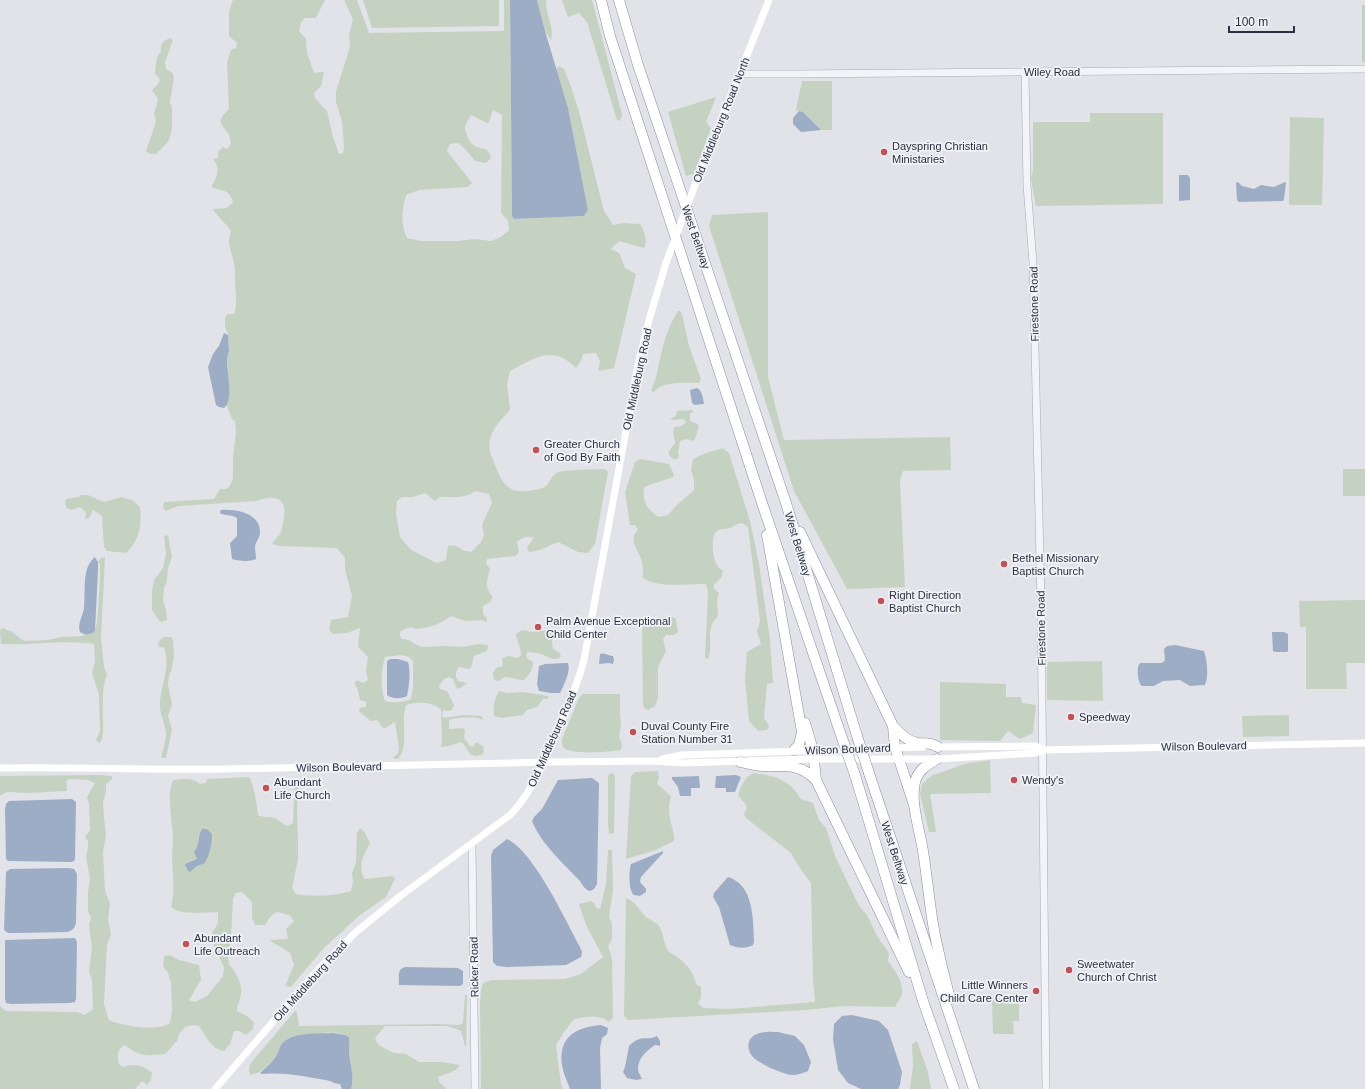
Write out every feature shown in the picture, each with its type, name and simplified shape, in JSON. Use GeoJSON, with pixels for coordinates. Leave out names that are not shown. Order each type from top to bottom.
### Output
{"type":"FeatureCollection","features":[{"type":"Feature","properties":{"kind":"highway","name":"West Beltway"},"geometry":{"type":"LineString","coordinates":[[600,0],[610,36],[762,504],[855,774],[923,1001],[954,1089]]}},
{"type":"Feature","properties":{"kind":"highway","name":"West Beltway"},"geometry":{"type":"LineString","coordinates":[[619,0],[638,65],[786,503],[868,773],[974,1089]]}},
{"type":"Feature","properties":{"kind":"highway"},"geometry":{"type":"LineString","coordinates":[[786,503],[894,726],[900,734],[911,742],[932,744],[938,747]]}},
{"type":"Feature","properties":{"kind":"highway"},"geometry":{"type":"LineString","coordinates":[[762,504],[802,732],[799,745],[794,750]]}},
{"type":"Feature","properties":{"kind":"highway"},"geometry":{"type":"LineString","coordinates":[[796,699],[814,754],[816,780],[923,1001]]}},
{"type":"Feature","properties":{"kind":"highway"},"geometry":{"type":"LineString","coordinates":[[894,726],[895,747],[898,759],[914,805],[923,853],[933,926],[953,1012],[952,1022]]}},
{"type":"Feature","properties":{"kind":"highway"},"geometry":{"type":"LineString","coordinates":[[914,805],[916,778],[923,768],[937,759]]}},
{"type":"Feature","properties":{"kind":"highway"},"geometry":{"type":"LineString","coordinates":[[740,762],[756,766],[791,766],[803,770],[816,780]]}},
{"type":"Feature","properties":{"kind":"main road","name":"Old Middleburg Road North"},"geometry":{"type":"LineString","coordinates":[[666,263],[695,185],[769,0]]}},
{"type":"Feature","properties":{"kind":"main road","name":"Old Middleburg Road"},"geometry":{"type":"LineString","coordinates":[[216,1089],[338,948],[369,921],[510,815],[522,802],[532,785],[574,691],[584,660],[638,365],[649,320],[666,263]]}},
{"type":"Feature","properties":{"kind":"main road","name":"Wilson Boulevard"},"geometry":{"type":"LineString","coordinates":[[666,760],[682,754],[794,750],[814,754],[898,759],[937,759],[1036,754],[1043,750],[1365,743]]}},
{"type":"Feature","properties":{"kind":"main road","name":"Wilson Boulevard"},"geometry":{"type":"LineString","coordinates":[[0,768],[71,767],[225,770],[666,760],[682,763],[740,762],[895,747],[1036,746],[1043,750]]}},
{"type":"Feature","properties":{"kind":"street","name":"Wiley Road"},"geometry":{"type":"LineString","coordinates":[[740,74],[1365,69]]}},
{"type":"Feature","properties":{"kind":"street","name":"Firestone Road"},"geometry":{"type":"LineString","coordinates":[[1026,72],[1027,185],[1034,269],[1043,750],[1046,1089]]}},
{"type":"Feature","properties":{"kind":"street","name":"Ricker Road"},"geometry":{"type":"LineString","coordinates":[[472,844],[475,1089]]}},
{"type":"Feature","properties":{"kind":"green space"},"geometry":{"type":"Polygon","coordinates":[[[233,0],[325,0],[316,18],[305,18],[301,22],[299,31],[306,39],[307,53],[314,73],[324,73],[321,86],[314,93],[315,98],[327,111],[332,134],[339,154],[343,153],[344,146],[342,121],[336,102],[336,91],[350,47],[349,36],[353,19],[344,0],[357,0],[369,33],[504,31],[504,0],[510,0],[512,216],[515,219],[584,216],[588,210],[568,108],[556,69],[559,66],[564,69],[580,115],[604,211],[613,225],[624,223],[640,224],[644,233],[646,242],[644,248],[619,241],[611,249],[619,253],[625,268],[636,274],[614,368],[598,371],[600,361],[596,353],[583,354],[581,361],[576,368],[567,361],[551,355],[536,358],[510,371],[507,384],[510,410],[493,431],[489,444],[492,457],[503,482],[512,489],[519,491],[534,490],[545,487],[559,472],[605,469],[608,472],[595,544],[588,553],[578,552],[558,542],[540,550],[529,552],[527,549],[528,546],[534,538],[523,538],[517,542],[519,551],[516,556],[487,559],[486,563],[490,569],[487,587],[493,597],[490,602],[483,606],[483,613],[487,618],[487,622],[481,620],[465,621],[451,616],[435,625],[416,629],[408,628],[400,632],[402,639],[409,640],[422,647],[463,647],[479,644],[487,645],[487,651],[474,656],[471,668],[468,669],[459,667],[456,672],[458,681],[467,683],[457,689],[453,679],[449,677],[444,679],[439,686],[440,689],[447,691],[454,705],[452,710],[443,710],[442,716],[444,718],[463,715],[481,716],[483,719],[467,717],[449,720],[449,729],[463,728],[465,731],[464,738],[470,746],[473,747],[476,742],[483,746],[483,754],[477,756],[471,755],[461,742],[441,747],[441,710],[433,705],[415,703],[406,705],[404,712],[404,740],[402,753],[398,759],[393,758],[398,753],[399,748],[395,722],[384,729],[377,720],[371,721],[359,711],[360,708],[366,707],[366,702],[360,700],[358,690],[354,683],[357,680],[363,683],[368,680],[366,672],[368,657],[358,647],[360,628],[347,633],[333,634],[329,630],[331,620],[348,617],[352,596],[345,570],[345,558],[337,548],[280,546],[272,544],[280,534],[284,518],[283,505],[281,501],[274,498],[268,498],[256,501],[178,506],[166,511],[163,508],[164,502],[214,499],[220,489],[226,489],[230,486],[233,478],[233,456],[236,432],[235,421],[232,419],[227,406],[229,390],[227,360],[229,352],[225,318],[228,314],[234,314],[235,310],[235,270],[229,244],[231,231],[213,209],[226,208],[233,203],[232,198],[228,193],[211,187],[217,173],[217,166],[213,159],[218,158],[218,152],[223,147],[227,149],[231,144],[229,134],[220,121],[229,109],[227,62],[231,50],[236,48],[237,43],[229,36],[229,11],[233,0]],[[493,110],[489,122],[487,123],[471,115],[465,127],[471,143],[487,150],[491,158],[486,163],[475,161],[458,143],[450,144],[447,151],[472,183],[468,187],[419,190],[406,195],[402,216],[403,227],[407,238],[420,241],[457,241],[475,239],[491,241],[501,237],[509,230],[508,221],[501,213],[502,115],[493,110]],[[475,491],[471,494],[458,497],[440,497],[435,501],[425,493],[413,497],[402,497],[397,501],[396,513],[400,537],[411,550],[437,563],[446,560],[448,546],[452,545],[471,552],[481,542],[484,535],[482,525],[492,503],[489,494],[475,491]],[[401,655],[385,657],[382,690],[385,701],[398,702],[411,699],[413,686],[413,661],[409,657],[401,655]]]}},
{"type":"Feature","properties":{"kind":"green space"},"geometry":{"type":"Polygon","coordinates":[[[363,0],[499,0],[499,26],[372,28],[363,0]]]}},
{"type":"Feature","properties":{"kind":"green space"},"geometry":{"type":"Polygon","coordinates":[[[537,0],[546,0],[552,31],[551,40],[545,31],[537,0]]]}},
{"type":"Feature","properties":{"kind":"green space"},"geometry":{"type":"Polygon","coordinates":[[[562,0],[592,0],[622,114],[620,121],[617,120],[587,22],[579,13],[568,17],[562,0]]]}},
{"type":"Feature","properties":{"kind":"green space"},"geometry":{"type":"Polygon","coordinates":[[[1362,5],[1365,5],[1365,62],[1362,62],[1362,5]]]}},
{"type":"Feature","properties":{"kind":"green space"},"geometry":{"type":"Polygon","coordinates":[[[170,38],[173,40],[165,62],[166,69],[173,73],[174,77],[170,102],[172,108],[172,130],[168,142],[156,154],[150,154],[146,151],[156,120],[154,114],[158,99],[152,90],[159,83],[160,79],[155,74],[156,62],[161,52],[162,43],[170,38]]]}},
{"type":"Feature","properties":{"kind":"green space"},"geometry":{"type":"Polygon","coordinates":[[[802,81],[832,81],[832,130],[821,130],[803,112],[796,110],[802,81]]]}},
{"type":"Feature","properties":{"kind":"green space"},"geometry":{"type":"Polygon","coordinates":[[[716,97],[706,122],[711,128],[694,174],[686,176],[668,112],[716,97]]]}},
{"type":"Feature","properties":{"kind":"green space"},"geometry":{"type":"Polygon","coordinates":[[[1090,113],[1163,113],[1163,204],[1036,206],[1031,179],[1033,169],[1033,122],[1090,122],[1090,113]]]}},
{"type":"Feature","properties":{"kind":"green space"},"geometry":{"type":"Polygon","coordinates":[[[1290,117],[1324,118],[1322,205],[1289,205],[1290,117]]]}},
{"type":"Feature","properties":{"kind":"green space"},"geometry":{"type":"Polygon","coordinates":[[[768,212],[768,377],[784,440],[950,437],[951,470],[903,471],[900,480],[905,587],[847,589],[794,491],[709,226],[712,215],[768,212]]]}},
{"type":"Feature","properties":{"kind":"green space"},"geometry":{"type":"Polygon","coordinates":[[[678,311],[682,314],[689,346],[701,379],[699,383],[668,384],[658,388],[654,392],[651,391],[656,379],[664,343],[678,311]]]}},
{"type":"Feature","properties":{"kind":"green space"},"geometry":{"type":"Polygon","coordinates":[[[692,410],[693,412],[690,413],[690,421],[699,426],[695,439],[693,441],[687,439],[680,441],[679,456],[677,459],[673,459],[669,455],[669,451],[675,443],[673,432],[674,427],[681,426],[686,421],[682,419],[670,419],[676,416],[677,411],[692,410]]]}},
{"type":"Feature","properties":{"kind":"green space"},"geometry":{"type":"Polygon","coordinates":[[[723,448],[729,453],[750,521],[759,564],[770,640],[773,683],[767,684],[764,718],[769,726],[767,730],[758,731],[749,721],[745,680],[747,652],[761,644],[757,631],[760,621],[748,527],[740,523],[730,528],[720,529],[715,533],[713,539],[714,558],[718,566],[723,571],[721,578],[714,585],[714,589],[719,593],[717,601],[718,616],[711,626],[710,654],[708,659],[705,658],[708,591],[706,584],[674,585],[657,583],[643,578],[642,561],[635,546],[634,539],[635,533],[638,530],[635,525],[630,525],[625,492],[635,462],[640,459],[669,464],[674,474],[673,477],[644,487],[646,504],[658,517],[668,515],[694,490],[694,480],[691,470],[693,459],[723,448]]]}},
{"type":"Feature","properties":{"kind":"green space"},"geometry":{"type":"Polygon","coordinates":[[[1343,469],[1365,469],[1365,496],[1343,496],[1343,469]]]}},
{"type":"Feature","properties":{"kind":"green space"},"geometry":{"type":"Polygon","coordinates":[[[81,495],[88,495],[104,502],[121,497],[132,500],[140,507],[141,520],[139,532],[131,548],[126,553],[107,551],[104,547],[102,516],[93,510],[89,518],[85,519],[86,512],[79,507],[72,510],[67,508],[65,504],[66,499],[81,495]]]}},
{"type":"Feature","properties":{"kind":"green space"},"geometry":{"type":"Polygon","coordinates":[[[168,535],[172,557],[168,568],[163,600],[167,620],[161,622],[152,610],[152,591],[154,580],[163,568],[166,554],[164,536],[168,535]]]}},
{"type":"Feature","properties":{"kind":"green space"},"geometry":{"type":"Polygon","coordinates":[[[105,557],[101,638],[104,667],[107,675],[103,696],[103,734],[102,740],[99,743],[96,740],[100,731],[99,695],[92,673],[95,662],[94,644],[59,642],[1,644],[0,630],[3,628],[25,641],[83,636],[84,634],[94,632],[97,623],[100,580],[100,564],[98,562],[101,558],[105,557]]]}},
{"type":"Feature","properties":{"kind":"green space"},"geometry":{"type":"Polygon","coordinates":[[[1365,600],[1365,663],[1346,663],[1347,689],[1306,689],[1306,627],[1300,627],[1299,601],[1365,600]]]}},
{"type":"Feature","properties":{"kind":"green space"},"geometry":{"type":"Polygon","coordinates":[[[672,617],[676,619],[678,632],[674,635],[666,635],[663,639],[666,651],[658,667],[658,698],[655,706],[648,710],[644,708],[643,704],[643,621],[646,618],[672,617]]]}},
{"type":"Feature","properties":{"kind":"green space"},"geometry":{"type":"Polygon","coordinates":[[[522,630],[532,632],[550,630],[553,635],[553,649],[560,653],[561,657],[553,659],[541,654],[527,652],[526,656],[533,662],[533,665],[528,676],[524,680],[505,677],[499,681],[494,680],[493,673],[496,668],[503,666],[502,658],[509,656],[517,658],[521,655],[516,634],[522,630]]]}},
{"type":"Feature","properties":{"kind":"green space"},"geometry":{"type":"Polygon","coordinates":[[[164,637],[171,637],[173,640],[174,656],[168,685],[172,704],[168,716],[172,729],[166,758],[161,758],[166,733],[160,710],[160,703],[166,669],[166,655],[164,648],[158,646],[159,641],[164,637]]]}},
{"type":"Feature","properties":{"kind":"green space"},"geometry":{"type":"Polygon","coordinates":[[[1102,661],[1103,701],[1047,700],[1047,662],[1102,661]]]}},
{"type":"Feature","properties":{"kind":"green space"},"geometry":{"type":"Polygon","coordinates":[[[940,682],[1006,684],[1006,697],[1021,697],[1022,703],[1036,705],[1033,733],[1020,739],[1008,731],[1000,741],[940,740],[940,682]]]}},
{"type":"Feature","properties":{"kind":"green space"},"geometry":{"type":"Polygon","coordinates":[[[499,691],[507,693],[523,692],[549,696],[547,699],[543,699],[537,707],[527,710],[523,715],[502,718],[494,716],[494,703],[499,691]]]}},
{"type":"Feature","properties":{"kind":"green space"},"geometry":{"type":"Polygon","coordinates":[[[583,694],[620,694],[621,725],[619,737],[622,744],[621,750],[575,752],[564,748],[562,745],[562,739],[579,698],[583,694]]]}},
{"type":"Feature","properties":{"kind":"green space"},"geometry":{"type":"Polygon","coordinates":[[[1289,715],[1289,736],[1243,737],[1242,716],[1289,715]]]}},
{"type":"Feature","properties":{"kind":"green space"},"geometry":{"type":"Polygon","coordinates":[[[990,760],[991,793],[930,794],[936,832],[929,832],[920,794],[922,784],[931,776],[964,764],[990,760]]]}},
{"type":"Feature","properties":{"kind":"green space"},"geometry":{"type":"Polygon","coordinates":[[[658,771],[659,778],[657,784],[671,797],[669,813],[674,834],[674,841],[656,850],[626,859],[631,776],[635,772],[658,771]]]}},
{"type":"Feature","properties":{"kind":"green space"},"geometry":{"type":"Polygon","coordinates":[[[613,773],[615,776],[614,833],[610,834],[608,825],[608,778],[609,774],[613,773]]]}},
{"type":"Feature","properties":{"kind":"green space"},"geometry":{"type":"Polygon","coordinates":[[[754,773],[775,777],[787,783],[801,799],[813,803],[819,820],[826,828],[835,856],[859,906],[867,915],[877,936],[889,953],[888,961],[902,985],[900,999],[895,1007],[845,1006],[805,1010],[628,1020],[624,1016],[626,898],[635,904],[646,917],[658,925],[661,929],[669,952],[681,960],[690,969],[696,984],[701,987],[701,998],[698,1003],[703,1008],[729,1009],[815,1002],[813,980],[811,883],[791,853],[746,818],[744,814],[746,811],[746,806],[738,796],[745,779],[754,773]]]}},
{"type":"Feature","properties":{"kind":"green space"},"geometry":{"type":"Polygon","coordinates":[[[0,776],[112,776],[112,779],[106,784],[106,792],[103,801],[106,835],[103,853],[105,891],[110,904],[108,919],[111,934],[107,945],[104,1004],[109,1020],[131,1026],[148,1028],[164,1026],[170,1023],[172,1011],[171,983],[168,973],[163,966],[164,956],[170,955],[179,960],[199,965],[201,980],[189,1000],[195,1002],[207,996],[223,976],[224,967],[215,949],[211,935],[218,923],[218,912],[187,913],[175,910],[171,907],[173,890],[173,835],[170,791],[174,780],[191,779],[200,784],[206,783],[207,779],[249,777],[254,790],[258,815],[274,818],[288,826],[293,823],[295,779],[298,781],[298,859],[292,888],[296,894],[324,896],[351,891],[353,882],[352,873],[356,862],[357,833],[360,828],[364,831],[370,843],[361,865],[364,879],[393,876],[395,879],[386,897],[359,916],[323,949],[291,987],[285,986],[294,965],[290,953],[269,940],[288,939],[286,929],[294,921],[289,915],[277,912],[271,916],[265,925],[255,925],[252,918],[252,902],[242,892],[236,893],[233,899],[231,938],[228,956],[229,965],[237,976],[241,989],[237,1011],[250,1018],[254,1023],[253,1029],[246,1035],[239,1031],[234,1031],[230,1044],[224,1051],[219,1050],[212,1045],[199,1026],[193,1025],[185,1027],[179,1034],[177,1041],[165,1054],[139,1054],[125,1045],[120,1049],[118,1056],[119,1064],[123,1067],[131,1065],[138,1066],[145,1068],[152,1073],[151,1080],[147,1085],[142,1081],[135,1089],[0,1089],[0,1005],[6,1011],[77,1012],[85,1015],[93,1009],[92,980],[89,972],[92,948],[89,925],[91,918],[88,911],[90,879],[86,856],[88,841],[85,837],[90,830],[89,803],[87,797],[95,783],[88,780],[69,779],[66,782],[67,791],[28,793],[7,792],[0,796],[0,776]]]}},
{"type":"Feature","properties":{"kind":"green space"},"geometry":{"type":"Polygon","coordinates":[[[608,850],[612,850],[613,890],[609,917],[612,924],[612,939],[608,946],[612,958],[613,1018],[609,1022],[605,1019],[596,1017],[574,1019],[564,1032],[556,1045],[563,1089],[481,1089],[480,1005],[483,983],[492,980],[565,979],[581,974],[603,957],[586,925],[579,904],[590,901],[594,903],[596,908],[600,909],[606,884],[608,850]]]}},
{"type":"Feature","properties":{"kind":"green space"},"geometry":{"type":"Polygon","coordinates":[[[465,995],[467,995],[466,1046],[461,1031],[448,1026],[385,1026],[375,1038],[378,1044],[384,1048],[394,1053],[406,1054],[419,1062],[441,1062],[460,1065],[453,1071],[438,1077],[439,1082],[446,1089],[351,1089],[352,1076],[349,1053],[349,1037],[332,1033],[306,1036],[281,1045],[276,1056],[265,1068],[250,1075],[250,1064],[295,1011],[297,1012],[299,1026],[459,1025],[463,1023],[465,995]]]}},
{"type":"Feature","properties":{"kind":"green space"},"geometry":{"type":"Polygon","coordinates":[[[1019,998],[1019,1021],[1013,1021],[1014,1034],[993,1034],[992,999],[1019,998]]]}},
{"type":"Feature","properties":{"kind":"green space"},"geometry":{"type":"Polygon","coordinates":[[[917,1041],[928,1072],[931,1089],[910,1089],[913,1066],[912,1044],[917,1041]]]}},
{"type":"Feature","properties":{"kind":"water"},"geometry":{"type":"Polygon","coordinates":[[[510,0],[537,0],[568,108],[588,210],[584,216],[514,219],[512,216],[510,0]]]}},
{"type":"Feature","properties":{"kind":"water"},"geometry":{"type":"Polygon","coordinates":[[[799,111],[803,112],[821,130],[801,132],[793,124],[793,118],[799,111]]]}},
{"type":"Feature","properties":{"kind":"water"},"geometry":{"type":"Polygon","coordinates":[[[1179,175],[1188,175],[1190,178],[1190,200],[1179,201],[1179,175]]]}},
{"type":"Feature","properties":{"kind":"water"},"geometry":{"type":"Polygon","coordinates":[[[1238,182],[1242,186],[1254,189],[1261,185],[1274,187],[1285,182],[1284,199],[1283,201],[1239,202],[1237,200],[1236,183],[1238,182]]]}},
{"type":"Feature","properties":{"kind":"water"},"geometry":{"type":"Polygon","coordinates":[[[224,333],[228,335],[229,351],[227,361],[229,399],[224,408],[216,405],[208,367],[224,333]]]}},
{"type":"Feature","properties":{"kind":"water"},"geometry":{"type":"Polygon","coordinates":[[[697,388],[701,392],[704,404],[695,405],[692,403],[690,390],[697,388]]]}},
{"type":"Feature","properties":{"kind":"water"},"geometry":{"type":"Polygon","coordinates":[[[221,510],[233,510],[240,512],[252,516],[256,520],[260,532],[255,546],[256,559],[244,561],[232,559],[230,543],[237,536],[237,518],[221,514],[221,510]]]}},
{"type":"Feature","properties":{"kind":"water"},"geometry":{"type":"Polygon","coordinates":[[[95,557],[98,562],[98,570],[95,630],[92,633],[85,634],[80,632],[79,626],[84,608],[86,574],[88,567],[95,557]]]}},
{"type":"Feature","properties":{"kind":"water"},"geometry":{"type":"Polygon","coordinates":[[[1272,632],[1284,632],[1288,634],[1287,652],[1273,651],[1272,632]]]}},
{"type":"Feature","properties":{"kind":"water"},"geometry":{"type":"Polygon","coordinates":[[[1175,645],[1204,651],[1207,668],[1205,685],[1190,686],[1180,680],[1163,681],[1154,686],[1142,686],[1140,684],[1138,673],[1140,663],[1162,663],[1165,660],[1164,649],[1167,646],[1175,645]]]}},
{"type":"Feature","properties":{"kind":"water"},"geometry":{"type":"Polygon","coordinates":[[[604,653],[613,656],[613,664],[599,664],[600,654],[604,653]]]}},
{"type":"Feature","properties":{"kind":"water"},"geometry":{"type":"Polygon","coordinates":[[[390,659],[398,659],[408,662],[410,675],[407,696],[402,698],[387,695],[387,661],[390,659]]]}},
{"type":"Feature","properties":{"kind":"water"},"geometry":{"type":"Polygon","coordinates":[[[568,663],[568,674],[560,693],[539,691],[537,684],[539,666],[545,664],[568,663]]]}},
{"type":"Feature","properties":{"kind":"water"},"geometry":{"type":"Polygon","coordinates":[[[736,775],[741,777],[735,792],[726,792],[726,788],[715,788],[716,776],[736,775]]]}},
{"type":"Feature","properties":{"kind":"water"},"geometry":{"type":"Polygon","coordinates":[[[699,776],[700,788],[691,788],[691,796],[680,796],[678,787],[672,777],[699,776]]]}},
{"type":"Feature","properties":{"kind":"water"},"geometry":{"type":"Polygon","coordinates":[[[592,778],[599,783],[597,884],[594,889],[590,891],[585,888],[559,860],[541,838],[532,821],[542,809],[558,780],[592,778]]]}},
{"type":"Feature","properties":{"kind":"water"},"geometry":{"type":"Polygon","coordinates":[[[72,799],[76,802],[75,860],[72,862],[8,861],[6,859],[5,810],[6,804],[9,801],[72,799]]]}},
{"type":"Feature","properties":{"kind":"water"},"geometry":{"type":"Polygon","coordinates":[[[202,829],[207,829],[212,834],[211,845],[205,863],[197,866],[190,872],[185,864],[197,859],[194,852],[198,846],[202,829]]]}},
{"type":"Feature","properties":{"kind":"water"},"geometry":{"type":"Polygon","coordinates":[[[507,839],[528,857],[548,887],[580,947],[582,952],[581,957],[566,965],[507,967],[497,966],[493,962],[491,856],[493,850],[507,839]]]}},
{"type":"Feature","properties":{"kind":"water"},"geometry":{"type":"Polygon","coordinates":[[[663,851],[663,853],[641,877],[640,882],[646,889],[646,892],[640,896],[634,895],[630,885],[629,875],[631,864],[663,851]]]}},
{"type":"Feature","properties":{"kind":"water"},"geometry":{"type":"Polygon","coordinates":[[[10,869],[74,869],[77,874],[76,921],[72,930],[68,932],[8,933],[4,930],[6,872],[10,869]]]}},
{"type":"Feature","properties":{"kind":"water"},"geometry":{"type":"Polygon","coordinates":[[[728,877],[737,881],[743,887],[750,904],[754,942],[753,945],[747,947],[742,948],[730,945],[719,907],[713,897],[714,893],[728,877]]]}},
{"type":"Feature","properties":{"kind":"water"},"geometry":{"type":"Polygon","coordinates":[[[75,938],[77,942],[75,1002],[6,1003],[5,940],[75,938]]]}},
{"type":"Feature","properties":{"kind":"water"},"geometry":{"type":"Polygon","coordinates":[[[405,967],[458,968],[463,971],[463,984],[460,986],[399,985],[400,971],[405,967]]]}},
{"type":"Feature","properties":{"kind":"water"},"geometry":{"type":"Polygon","coordinates":[[[852,1015],[879,1021],[888,1030],[902,1072],[898,1089],[861,1089],[848,1083],[838,1070],[833,1039],[834,1024],[842,1016],[852,1015]]]}},
{"type":"Feature","properties":{"kind":"water"},"geometry":{"type":"Polygon","coordinates":[[[601,1025],[608,1028],[607,1034],[602,1038],[600,1048],[601,1089],[570,1089],[562,1065],[563,1047],[571,1035],[577,1031],[592,1026],[601,1025]]]}},
{"type":"Feature","properties":{"kind":"water"},"geometry":{"type":"Polygon","coordinates":[[[762,1032],[778,1032],[795,1036],[804,1045],[811,1062],[808,1071],[800,1074],[789,1075],[763,1064],[752,1056],[748,1048],[748,1044],[752,1037],[762,1032]]]}},
{"type":"Feature","properties":{"kind":"water"},"geometry":{"type":"Polygon","coordinates":[[[333,1033],[349,1037],[349,1053],[352,1076],[351,1089],[342,1089],[340,1084],[327,1080],[293,1075],[260,1073],[272,1062],[281,1045],[292,1037],[306,1034],[333,1033]]]}},
{"type":"Feature","properties":{"kind":"water"},"geometry":{"type":"Polygon","coordinates":[[[657,1036],[660,1041],[660,1046],[655,1045],[648,1050],[640,1060],[638,1069],[642,1079],[636,1080],[627,1078],[623,1072],[629,1046],[638,1040],[657,1036]]]}},
{"type":"Feature","properties":{"kind":"place","name":"Dayspring Christian Ministaries"},"geometry":{"type":"Point","coordinates":[884,152]}},
{"type":"Feature","properties":{"kind":"place","name":"Greater Church of God By Faith"},"geometry":{"type":"Point","coordinates":[536,450]}},
{"type":"Feature","properties":{"kind":"place","name":"Bethel Missionary Baptist Church"},"geometry":{"type":"Point","coordinates":[1004,564]}},
{"type":"Feature","properties":{"kind":"place","name":"Right Direction Baptist Church"},"geometry":{"type":"Point","coordinates":[881,601]}},
{"type":"Feature","properties":{"kind":"place","name":"Palm Avenue Exceptional Child Center"},"geometry":{"type":"Point","coordinates":[538,627]}},
{"type":"Feature","properties":{"kind":"place","name":"Speedway"},"geometry":{"type":"Point","coordinates":[1071,717]}},
{"type":"Feature","properties":{"kind":"place","name":"Duval County Fire Station Number 31"},"geometry":{"type":"Point","coordinates":[633,732]}},
{"type":"Feature","properties":{"kind":"place","name":"Wendy's"},"geometry":{"type":"Point","coordinates":[1014,780]}},
{"type":"Feature","properties":{"kind":"place","name":"Abundant Life Church"},"geometry":{"type":"Point","coordinates":[266,788]}},
{"type":"Feature","properties":{"kind":"place","name":"Abundant Life Outreach"},"geometry":{"type":"Point","coordinates":[186,944]}},
{"type":"Feature","properties":{"kind":"place","name":"Sweetwater Church of Christ"},"geometry":{"type":"Point","coordinates":[1069,970]}},
{"type":"Feature","properties":{"kind":"place","name":"Little Winners Child Care Center"},"geometry":{"type":"Point","coordinates":[1036,991]}}]}
